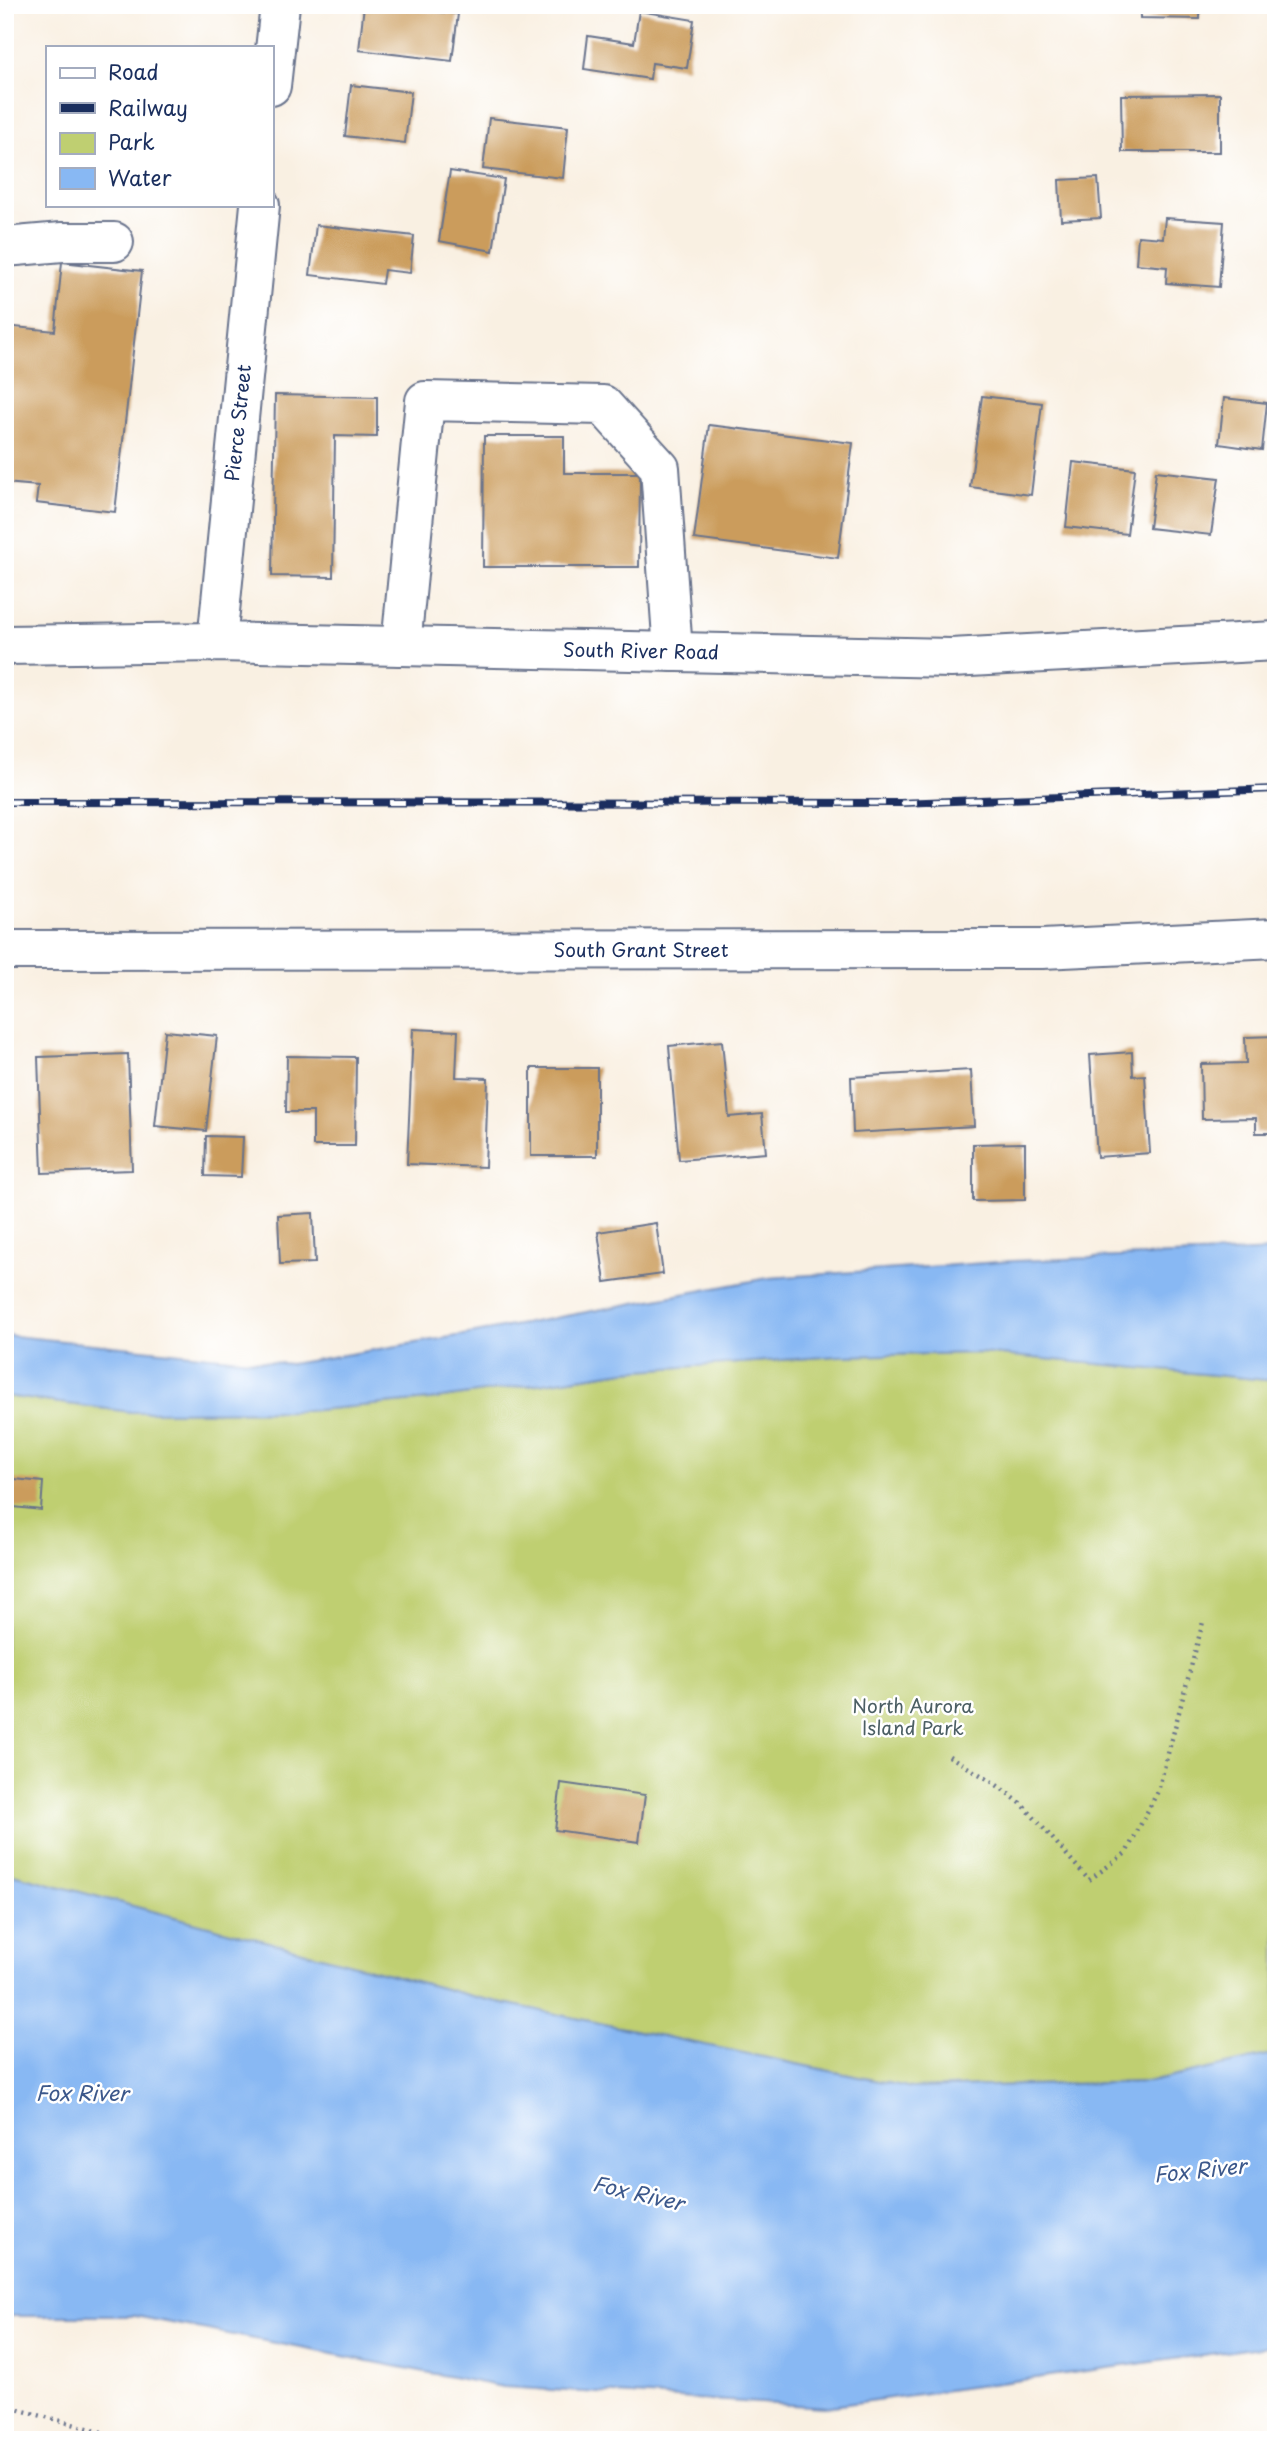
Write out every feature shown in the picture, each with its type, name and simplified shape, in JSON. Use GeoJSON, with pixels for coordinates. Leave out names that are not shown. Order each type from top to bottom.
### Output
{"type":"FeatureCollection","features":[{"type":"Feature","properties":{"kind":"street"},"geometry":{"type":"LineString","coordinates":[[273,68],[280,5]]}},
{"type":"Feature","properties":{"kind":"street","name":"Pierce Street"},"geometry":{"type":"LineString","coordinates":[[217,642],[260,206]]}},
{"type":"Feature","properties":{"kind":"street"},"geometry":{"type":"LineString","coordinates":[[5,247],[62,242],[114,242]]}},
{"type":"Feature","properties":{"kind":"street"},"geometry":{"type":"LineString","coordinates":[[401,646],[425,401],[603,405],[660,468],[673,652]]}},
{"type":"Feature","properties":{"kind":"street","name":"South River Road"},"geometry":{"type":"LineString","coordinates":[[5,645],[217,642],[951,658],[1276,641]]}},
{"type":"Feature","properties":{"kind":"street","name":"South Grant Street"},"geometry":{"type":"LineString","coordinates":[[5,950],[1042,949],[1276,938]]}},
{"type":"Feature","properties":{"kind":"path"},"geometry":{"type":"LineString","coordinates":[[949,1756],[994,1783],[1023,1805],[1090,1880],[1126,1853],[1158,1791],[1203,1622]]}},
{"type":"Feature","properties":{"kind":"path"},"geometry":{"type":"LineString","coordinates":[[5,2406],[132,2440]]}},
{"type":"Feature","properties":{"kind":"green space","name":"North Aurora Island Park"},"geometry":{"type":"Polygon","coordinates":[[[980,1353],[1276,1381],[1276,2054],[1150,2082],[912,2088],[479,1998],[5,1872],[5,1396],[131,1412],[306,1411],[429,1400],[625,1371],[839,1356],[980,1353]]]}},
{"type":"Feature","properties":{"kind":"water"},"geometry":{"type":"Polygon","coordinates":[[[1276,1251],[1276,1381],[980,1353],[839,1356],[625,1371],[429,1400],[306,1411],[131,1412],[5,1396],[5,1335],[290,1364],[475,1333],[768,1278],[1013,1261],[1276,1251]]]}},
{"type":"Feature","properties":{"kind":"water","name":"Fox River"},"geometry":{"type":"Polygon","coordinates":[[[5,1872],[479,1998],[912,2088],[1150,2082],[1276,2054],[1276,2345],[825,2407],[503,2387],[135,2316],[5,2316],[5,1872]]]}},
{"type":"Feature","properties":{"kind":"building"},"geometry":{"type":"Polygon","coordinates":[[[364,5],[458,14],[452,61],[359,50],[364,5]]]}},
{"type":"Feature","properties":{"kind":"building"},"geometry":{"type":"Polygon","coordinates":[[[1140,5],[1200,5],[1200,19],[1140,18],[1140,5]]]}},
{"type":"Feature","properties":{"kind":"building"},"geometry":{"type":"Polygon","coordinates":[[[639,11],[694,20],[687,68],[652,63],[650,79],[584,69],[588,36],[634,43],[639,11]]]}},
{"type":"Feature","properties":{"kind":"building"},"geometry":{"type":"Polygon","coordinates":[[[351,85],[411,92],[405,143],[345,136],[351,85]]]}},
{"type":"Feature","properties":{"kind":"building"},"geometry":{"type":"Polygon","coordinates":[[[1220,94],[1220,152],[1122,152],[1121,95],[1220,94]]]}},
{"type":"Feature","properties":{"kind":"building"},"geometry":{"type":"Polygon","coordinates":[[[489,118],[568,127],[563,178],[483,169],[489,118]]]}},
{"type":"Feature","properties":{"kind":"building"},"geometry":{"type":"Polygon","coordinates":[[[450,171],[504,179],[493,251],[439,241],[450,171]]]}},
{"type":"Feature","properties":{"kind":"building"},"geometry":{"type":"Polygon","coordinates":[[[1098,178],[1101,218],[1061,220],[1059,180],[1098,178]]]}},
{"type":"Feature","properties":{"kind":"building"},"geometry":{"type":"Polygon","coordinates":[[[1165,218],[1224,222],[1219,287],[1166,283],[1167,267],[1136,264],[1138,236],[1163,238],[1165,218]]]}},
{"type":"Feature","properties":{"kind":"building"},"geometry":{"type":"Polygon","coordinates":[[[316,225],[414,236],[410,273],[384,270],[382,284],[310,275],[316,225]]]}},
{"type":"Feature","properties":{"kind":"building"},"geometry":{"type":"Polygon","coordinates":[[[62,262],[142,271],[115,512],[36,503],[38,486],[5,483],[5,326],[55,331],[62,262]]]}},
{"type":"Feature","properties":{"kind":"building"},"geometry":{"type":"Polygon","coordinates":[[[275,395],[377,397],[377,437],[335,436],[333,577],[272,576],[275,395]]]}},
{"type":"Feature","properties":{"kind":"building"},"geometry":{"type":"Polygon","coordinates":[[[982,396],[1042,403],[1031,495],[970,487],[982,396]]]}},
{"type":"Feature","properties":{"kind":"building"},"geometry":{"type":"Polygon","coordinates":[[[1224,398],[1267,403],[1262,450],[1219,444],[1224,398]]]}},
{"type":"Feature","properties":{"kind":"building"},"geometry":{"type":"Polygon","coordinates":[[[709,425],[853,443],[838,558],[694,539],[709,425]]]}},
{"type":"Feature","properties":{"kind":"building"},"geometry":{"type":"Polygon","coordinates":[[[484,436],[564,436],[564,473],[640,473],[639,567],[483,567],[484,436]]]}},
{"type":"Feature","properties":{"kind":"building"},"geometry":{"type":"Polygon","coordinates":[[[1073,462],[1135,469],[1127,534],[1066,527],[1073,462]]]}},
{"type":"Feature","properties":{"kind":"building"},"geometry":{"type":"Polygon","coordinates":[[[1156,471],[1219,478],[1211,535],[1149,528],[1156,471]]]}},
{"type":"Feature","properties":{"kind":"building"},"geometry":{"type":"Polygon","coordinates":[[[413,1029],[458,1031],[456,1077],[488,1078],[485,1167],[407,1164],[413,1029]]]}},
{"type":"Feature","properties":{"kind":"building"},"geometry":{"type":"Polygon","coordinates":[[[165,1031],[217,1036],[206,1131],[155,1126],[165,1031]]]}},
{"type":"Feature","properties":{"kind":"building"},"geometry":{"type":"Polygon","coordinates":[[[1276,1036],[1276,1133],[1256,1133],[1256,1118],[1202,1119],[1201,1064],[1246,1063],[1245,1037],[1276,1036]]]}},
{"type":"Feature","properties":{"kind":"building"},"geometry":{"type":"Polygon","coordinates":[[[722,1041],[729,1117],[762,1114],[766,1153],[679,1160],[669,1046],[722,1041]]]}},
{"type":"Feature","properties":{"kind":"building"},"geometry":{"type":"Polygon","coordinates":[[[1132,1052],[1133,1076],[1145,1075],[1150,1153],[1097,1157],[1090,1055],[1132,1052]]]}},
{"type":"Feature","properties":{"kind":"building"},"geometry":{"type":"Polygon","coordinates":[[[128,1054],[132,1170],[42,1173],[38,1057],[128,1054]]]}},
{"type":"Feature","properties":{"kind":"building"},"geometry":{"type":"Polygon","coordinates":[[[287,1056],[356,1057],[355,1146],[313,1146],[313,1112],[286,1112],[287,1056]]]}},
{"type":"Feature","properties":{"kind":"building"},"geometry":{"type":"Polygon","coordinates":[[[531,1068],[597,1068],[597,1156],[531,1156],[531,1068]]]}},
{"type":"Feature","properties":{"kind":"building"},"geometry":{"type":"Polygon","coordinates":[[[971,1070],[974,1126],[853,1133],[851,1077],[971,1070]]]}},
{"type":"Feature","properties":{"kind":"building"},"geometry":{"type":"Polygon","coordinates":[[[206,1136],[243,1137],[241,1177],[205,1176],[206,1136]]]}},
{"type":"Feature","properties":{"kind":"building"},"geometry":{"type":"Polygon","coordinates":[[[1025,1143],[1025,1200],[973,1201],[973,1144],[1025,1143]]]}},
{"type":"Feature","properties":{"kind":"building"},"geometry":{"type":"Polygon","coordinates":[[[313,1213],[315,1263],[280,1264],[278,1215],[313,1213]]]}},
{"type":"Feature","properties":{"kind":"building"},"geometry":{"type":"Polygon","coordinates":[[[656,1223],[663,1274],[605,1282],[598,1232],[656,1223]]]}},
{"type":"Feature","properties":{"kind":"building"},"geometry":{"type":"Polygon","coordinates":[[[5,1478],[43,1482],[41,1510],[5,1506],[5,1478]]]}},
{"type":"Feature","properties":{"kind":"building"},"geometry":{"type":"Polygon","coordinates":[[[561,1783],[645,1795],[639,1842],[555,1830],[561,1783]]]}},
{"type":"Feature","properties":{"kind":"railway"},"geometry":{"type":"LineString","coordinates":[[5,802],[900,803],[1276,789]]}}]}
